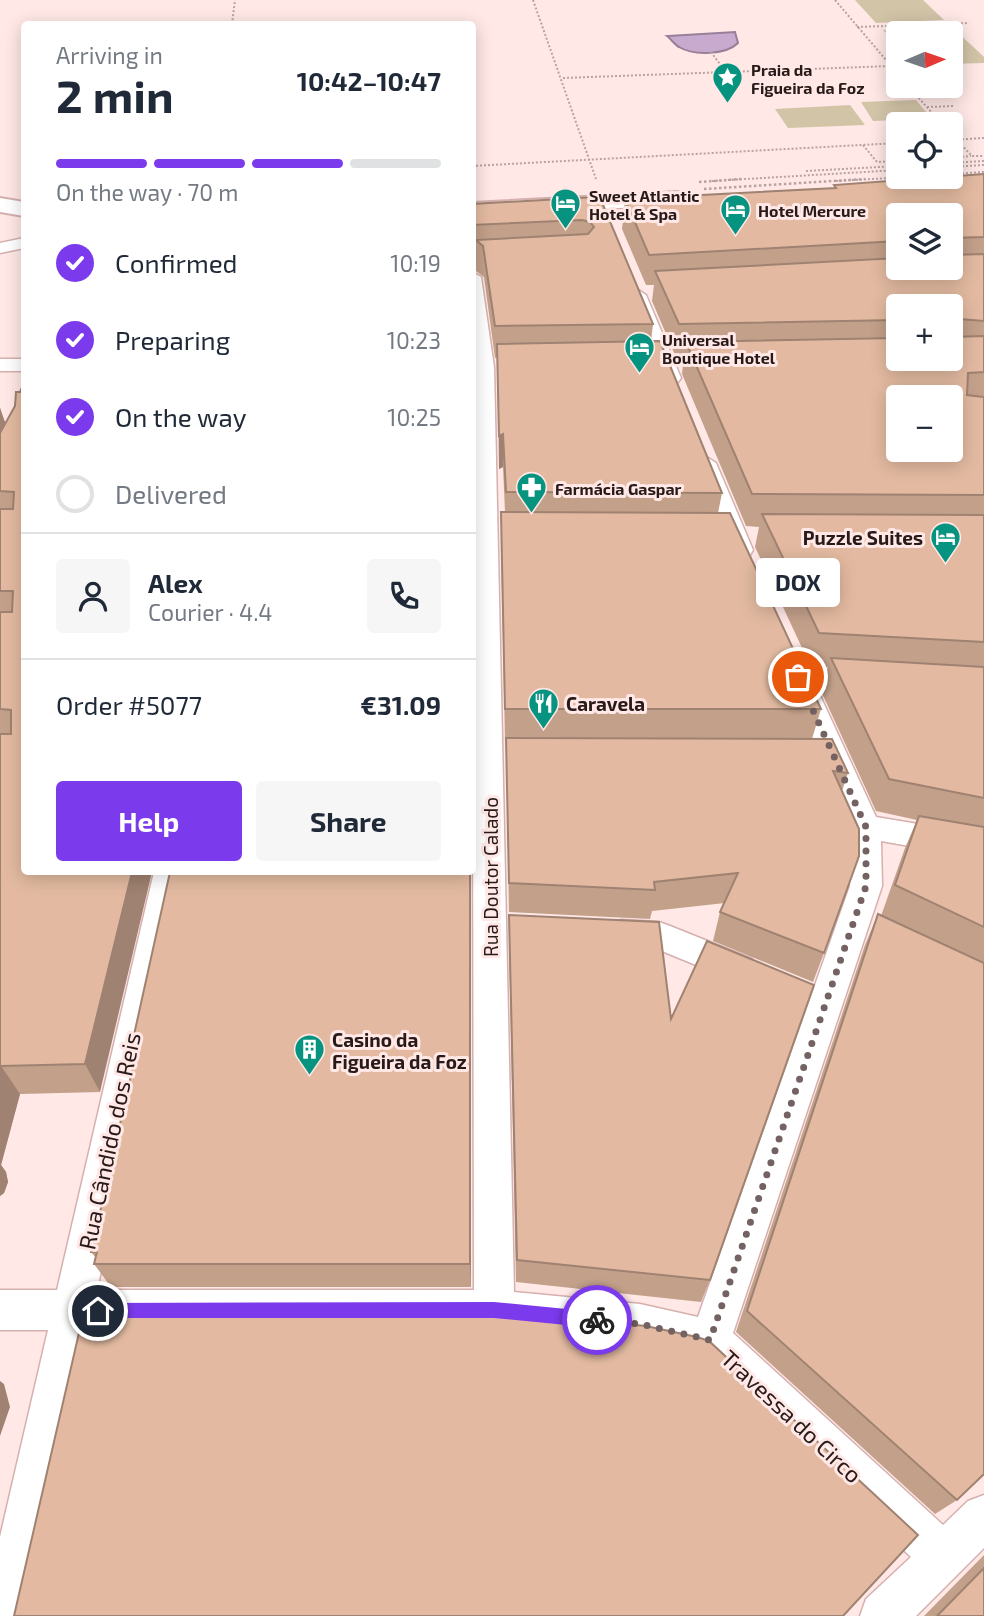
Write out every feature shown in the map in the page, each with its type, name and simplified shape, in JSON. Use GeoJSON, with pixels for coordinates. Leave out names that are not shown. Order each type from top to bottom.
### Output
{"type":"FeatureCollection","features":[{"type":"Feature","properties":{"kind":"main road"},"geometry":{"type":"LineString","coordinates":[[476,209],[599,193],[699,198]]}},
{"type":"Feature","properties":{"kind":"main road"},"geometry":{"type":"LineString","coordinates":[[0,205],[21,208]]}},
{"type":"Feature","properties":{"kind":"street"},"geometry":{"type":"LineString","coordinates":[[599,193],[611,229]]}},
{"type":"Feature","properties":{"kind":"street"},"geometry":{"type":"LineString","coordinates":[[0,248],[21,244]]}},
{"type":"Feature","properties":{"kind":"street","name":"Rua Doutor Calado"},"geometry":{"type":"LineString","coordinates":[[477,268],[485,367],[492,536],[493,755],[504,929],[494,1310]]}},
{"type":"Feature","properties":{"kind":"street"},"geometry":{"type":"LineString","coordinates":[[639,289],[680,402]]}},
{"type":"Feature","properties":{"kind":"street"},"geometry":{"type":"LineString","coordinates":[[0,365],[21,365]]}},
{"type":"Feature","properties":{"kind":"street"},"geometry":{"type":"LineString","coordinates":[[637,365],[693,365]]}},
{"type":"Feature","properties":{"kind":"street"},"geometry":{"type":"LineString","coordinates":[[695,439],[751,572]]}},
{"type":"Feature","properties":{"kind":"street"},"geometry":{"type":"LineString","coordinates":[[707,536],[763,537]]}},
{"type":"Feature","properties":{"kind":"street"},"geometry":{"type":"LineString","coordinates":[[710,1340],[799,994],[866,927],[866,827],[820,756],[805,674]]}},
{"type":"Feature","properties":{"kind":"street"},"geometry":{"type":"LineString","coordinates":[[866,827],[984,847]]}},
{"type":"Feature","properties":{"kind":"street","name":"Rua Cândido dos Reis"},"geometry":{"type":"LineString","coordinates":[[5,1616],[168,875]]}},
{"type":"Feature","properties":{"kind":"street"},"geometry":{"type":"LineString","coordinates":[[594,933],[659,936],[799,994]]}},
{"type":"Feature","properties":{"kind":"street","name":"Travessa do Circo"},"geometry":{"type":"LineString","coordinates":[[0,1310],[494,1310],[640,1324],[710,1340],[943,1556]]}},
{"type":"Feature","properties":{"kind":"street"},"geometry":{"type":"LineString","coordinates":[[883,1616],[984,1517]]}},
{"type":"Feature","properties":{"kind":"path"},"geometry":{"type":"LineString","coordinates":[[232,21],[235,0]]}},
{"type":"Feature","properties":{"kind":"path"},"geometry":{"type":"LineString","coordinates":[[533,0],[563,78],[599,193]]}},
{"type":"Feature","properties":{"kind":"path"},"geometry":{"type":"LineString","coordinates":[[835,0],[886,60]]}},
{"type":"Feature","properties":{"kind":"path"},"geometry":{"type":"LineString","coordinates":[[857,27],[969,23]]}},
{"type":"Feature","properties":{"kind":"path"},"geometry":{"type":"LineString","coordinates":[[711,52],[725,72]]}},
{"type":"Feature","properties":{"kind":"path"},"geometry":{"type":"LineString","coordinates":[[563,78],[886,66]]}},
{"type":"Feature","properties":{"kind":"path"},"geometry":{"type":"LineString","coordinates":[[918,98],[931,112]]}},
{"type":"Feature","properties":{"kind":"path"},"geometry":{"type":"LineString","coordinates":[[926,107],[954,106]]}},
{"type":"Feature","properties":{"kind":"path"},"geometry":{"type":"LineString","coordinates":[[963,140],[984,138]]}},
{"type":"Feature","properties":{"kind":"path"},"geometry":{"type":"LineString","coordinates":[[476,166],[886,144]]}},
{"type":"Feature","properties":{"kind":"path"},"geometry":{"type":"LineString","coordinates":[[863,145],[877,162],[886,162]]}},
{"type":"Feature","properties":{"kind":"path"},"geometry":{"type":"LineString","coordinates":[[963,146],[972,156]]}},
{"type":"Feature","properties":{"kind":"path"},"geometry":{"type":"LineString","coordinates":[[963,157],[984,156]]}},
{"type":"Feature","properties":{"kind":"path"},"geometry":{"type":"LineString","coordinates":[[963,163],[979,161],[983,164]]}},
{"type":"Feature","properties":{"kind":"path"},"geometry":{"type":"LineString","coordinates":[[810,175],[806,171],[886,164]]}},
{"type":"Feature","properties":{"kind":"path"},"geometry":{"type":"LineString","coordinates":[[963,165],[983,164]]}},
{"type":"Feature","properties":{"kind":"path"},"geometry":{"type":"LineString","coordinates":[[963,173],[984,172]]}},
{"type":"Feature","properties":{"kind":"shaded area"},"geometry":{"type":"Polygon","coordinates":[[[855,0],[923,0],[944,20],[886,21],[876,23],[855,0]]]}},
{"type":"Feature","properties":{"kind":"shaded area"},"geometry":{"type":"Polygon","coordinates":[[[735,32],[738,43],[726,50],[710,53],[685,50],[667,36],[735,32]]]}},
{"type":"Feature","properties":{"kind":"shaded area"},"geometry":{"type":"Polygon","coordinates":[[[963,37],[984,57],[984,63],[963,64],[963,37]]]}},
{"type":"Feature","properties":{"kind":"shaded area"},"geometry":{"type":"Polygon","coordinates":[[[916,100],[926,112],[886,112],[886,121],[873,121],[861,102],[916,100]]]}},
{"type":"Feature","properties":{"kind":"shaded area"},"geometry":{"type":"Polygon","coordinates":[[[850,105],[865,125],[788,128],[775,109],[850,105]]]}},
{"type":"Feature","properties":{"kind":"building"},"geometry":{"type":"Polygon","coordinates":[[[984,174],[984,237],[963,238],[963,203],[886,203],[886,242],[649,255],[625,199],[836,188],[834,185],[886,181],[886,189],[963,189],[963,176],[984,174]]]}},
{"type":"Feature","properties":{"kind":"building"},"geometry":{"type":"Polygon","coordinates":[[[597,197],[601,200],[653,324],[495,326],[483,246],[476,240],[588,234],[594,227],[590,222],[582,220],[476,225],[476,204],[597,197]]]}},
{"type":"Feature","properties":{"kind":"building"},"geometry":{"type":"Polygon","coordinates":[[[984,254],[984,321],[963,319],[963,294],[886,294],[886,320],[679,324],[655,271],[886,259],[886,280],[963,280],[963,255],[984,254]]]}},
{"type":"Feature","properties":{"kind":"building"},"geometry":{"type":"Polygon","coordinates":[[[984,336],[984,372],[968,373],[967,395],[984,397],[984,495],[752,494],[686,342],[886,338],[886,371],[963,371],[963,337],[984,336]]]}},
{"type":"Feature","properties":{"kind":"building"},"geometry":{"type":"Polygon","coordinates":[[[660,341],[722,493],[506,492],[503,434],[499,436],[497,344],[660,341]]]}},
{"type":"Feature","properties":{"kind":"building"},"geometry":{"type":"Polygon","coordinates":[[[21,390],[21,875],[131,875],[85,1064],[1,1066],[0,1069],[0,734],[11,734],[11,710],[0,709],[0,612],[12,612],[13,591],[0,591],[0,509],[13,509],[14,492],[0,491],[0,433],[15,406],[16,392],[21,390]]]}},
{"type":"Feature","properties":{"kind":"building"},"geometry":{"type":"Polygon","coordinates":[[[501,512],[730,513],[821,709],[505,709],[501,512]]]}},
{"type":"Feature","properties":{"kind":"building"},"geometry":{"type":"Polygon","coordinates":[[[762,514],[984,515],[984,642],[819,633],[762,514]]]}},
{"type":"Feature","properties":{"kind":"building"},"geometry":{"type":"Polygon","coordinates":[[[831,658],[984,667],[984,798],[889,779],[831,658]]]}},
{"type":"Feature","properties":{"kind":"building"},"geometry":{"type":"Polygon","coordinates":[[[506,738],[832,739],[848,773],[833,771],[859,829],[859,856],[824,953],[720,912],[738,873],[654,882],[655,890],[509,883],[506,738]]]}},
{"type":"Feature","properties":{"kind":"building"},"geometry":{"type":"Polygon","coordinates":[[[919,816],[984,827],[984,927],[895,885],[919,816]]]}},
{"type":"Feature","properties":{"kind":"building","name":"Casino da Figueira da Foz"},"geometry":{"type":"Polygon","coordinates":[[[169,875],[470,875],[470,1264],[94,1264],[97,1252],[91,1252],[134,1062],[128,1062],[169,875]]]}},
{"type":"Feature","properties":{"kind":"building"},"geometry":{"type":"Polygon","coordinates":[[[878,914],[984,963],[984,1474],[957,1500],[747,1311],[878,914]]]}},
{"type":"Feature","properties":{"kind":"building"},"geometry":{"type":"Polygon","coordinates":[[[509,915],[659,922],[671,1019],[707,941],[814,985],[710,1280],[517,1260],[509,915]]]}},
{"type":"Feature","properties":{"kind":"building"},"geometry":{"type":"Polygon","coordinates":[[[84,1311],[494,1311],[646,1326],[697,1337],[709,1341],[918,1535],[843,1616],[14,1616],[84,1311]]]}},
{"type":"Feature","properties":{"kind":"building"},"geometry":{"type":"Polygon","coordinates":[[[984,1568],[984,1616],[937,1616],[984,1568]]]}},
{"type":"Feature","properties":{"kind":"way so far"},"geometry":{"type":"LineString","coordinates":[[597,1320],[640,1324],[710,1340],[866,886],[866,827],[798,677]]}},
{"type":"Feature","properties":{"kind":"place","name":"Praia da Figueira da Foz"},"geometry":{"type":"Point","coordinates":[728,105]}},
{"type":"Feature","properties":{"kind":"place","name":"Sweet Atlantic Hotel & Spa"},"geometry":{"type":"Point","coordinates":[566,231]}},
{"type":"Feature","properties":{"kind":"place","name":"Hotel Mercure"},"geometry":{"type":"Point","coordinates":[735,237]}},
{"type":"Feature","properties":{"kind":"place","name":"Universal Boutique Hotel"},"geometry":{"type":"Point","coordinates":[639,375]}},
{"type":"Feature","properties":{"kind":"place","name":"Farmácia Gaspar"},"geometry":{"type":"Point","coordinates":[532,515]}},
{"type":"Feature","properties":{"kind":"place","name":"Puzzle Suites"},"geometry":{"type":"Point","coordinates":[946,564]}},
{"type":"Feature","properties":{"kind":"place","name":"DOX"},"geometry":{"type":"Point","coordinates":[798,677]}},
{"type":"Feature","properties":{"kind":"place","name":"Caravela"},"geometry":{"type":"Point","coordinates":[543,730]}},
{"type":"Feature","properties":{"kind":"place","name":"Casino da Figueira da Foz"},"geometry":{"type":"Point","coordinates":[309,1077]}},
{"type":"Feature","properties":{"kind":"route"},"geometry":{"type":"LineString","coordinates":[[98,1311],[494,1310],[597,1320]]}}]}
